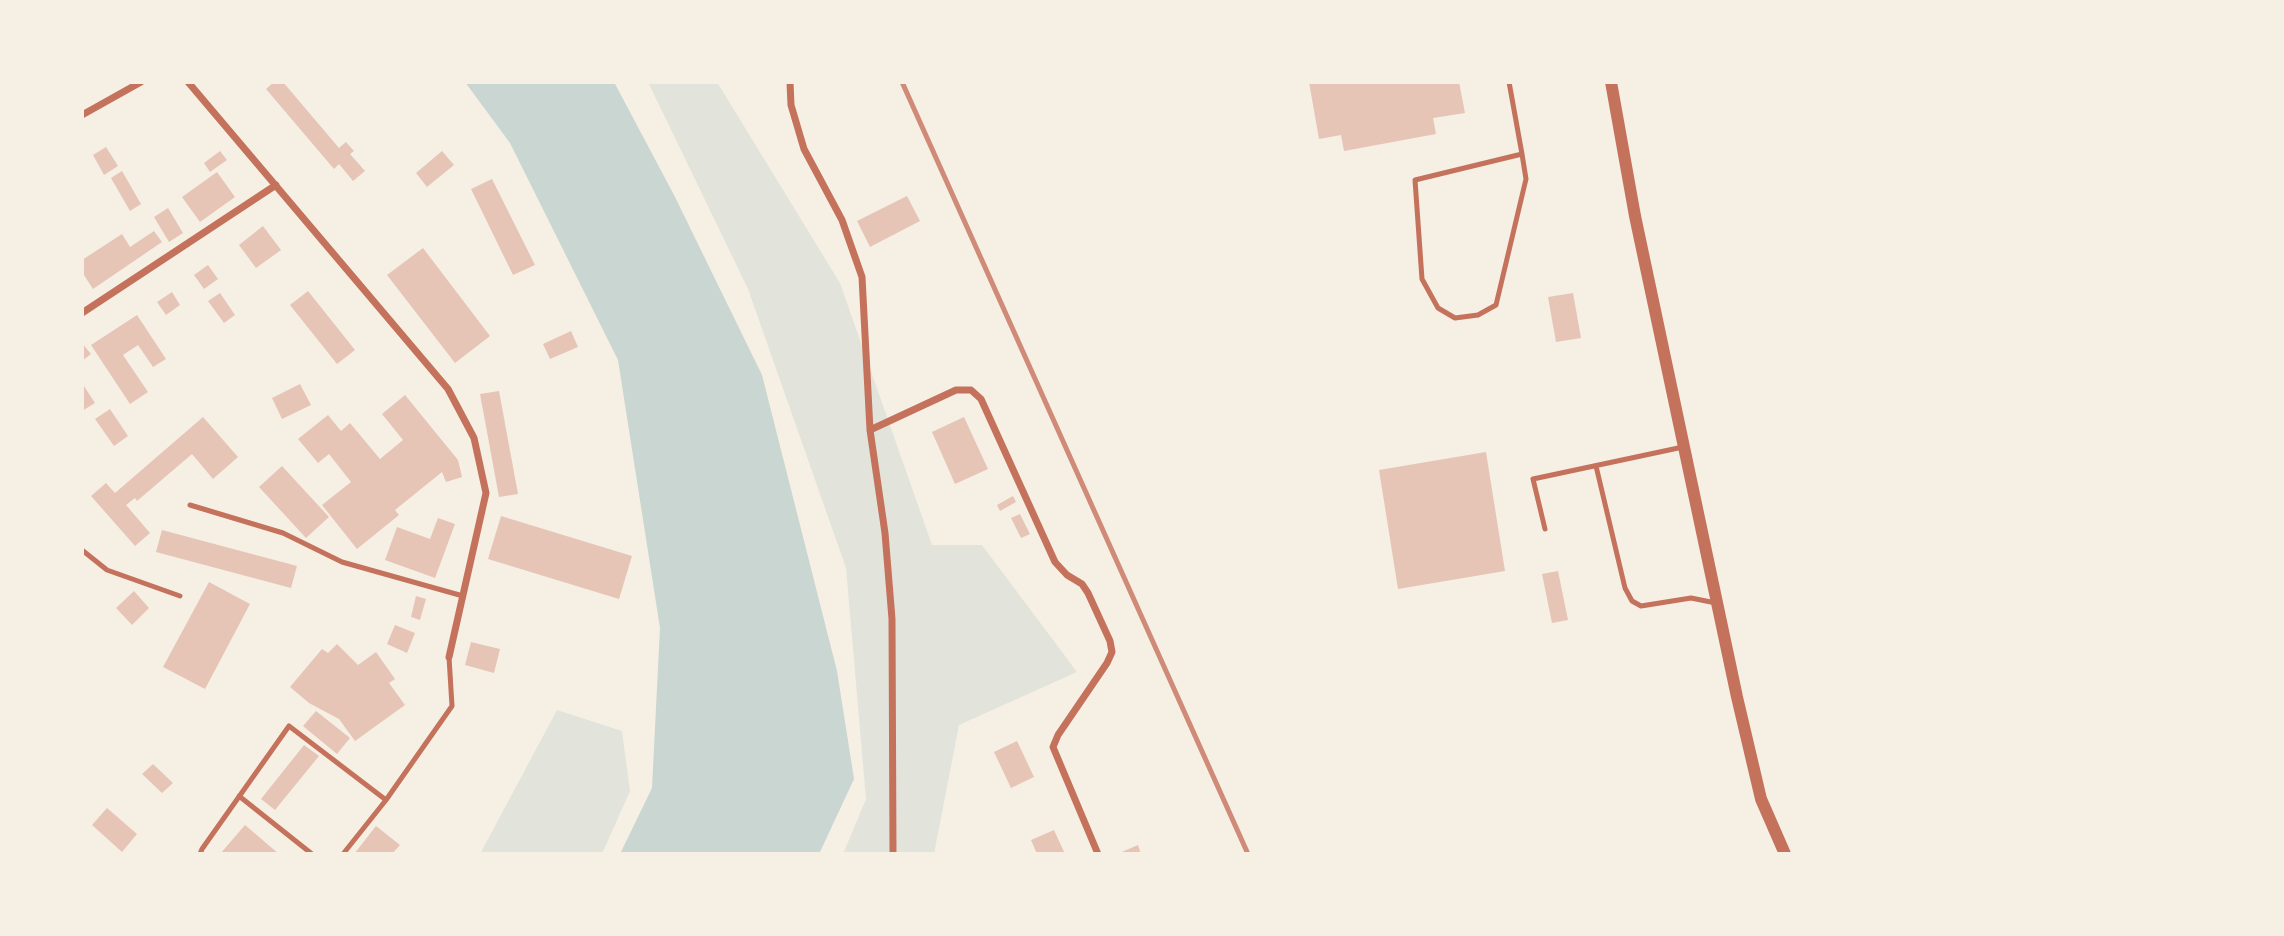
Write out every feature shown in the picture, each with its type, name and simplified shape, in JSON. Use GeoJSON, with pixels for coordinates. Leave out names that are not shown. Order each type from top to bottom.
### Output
{"type":"FeatureCollection","features":[{"type":"Feature","properties":{"kind":"street"},"geometry":{"type":"LineString","coordinates":[[82,116],[141,82]]}},
{"type":"Feature","properties":{"kind":"street"},"geometry":{"type":"LineString","coordinates":[[188,82],[448,389],[474,438],[486,494],[449,657]]}},
{"type":"Feature","properties":{"kind":"street"},"geometry":{"type":"LineString","coordinates":[[790,82],[791,105],[804,149],[842,220],[862,277],[870,430],[885,533],[892,619],[893,854]]}},
{"type":"Feature","properties":{"kind":"street"},"geometry":{"type":"LineString","coordinates":[[1611,82],[1635,216],[1716,603],[1762,799],[1784,854]]}},
{"type":"Feature","properties":{"kind":"street"},"geometry":{"type":"LineString","coordinates":[[82,313],[276,185]]}},
{"type":"Feature","properties":{"kind":"street"},"geometry":{"type":"LineString","coordinates":[[870,430],[956,390],[971,390],[981,399],[1055,562],[1067,575],[1082,584],[1088,593],[1110,641],[1112,652],[1053,747],[1098,854]]}},
{"type":"Feature","properties":{"kind":"lane"},"geometry":{"type":"LineString","coordinates":[[1509,82],[1527,179],[1496,305],[1478,315],[1455,318],[1438,308],[1422,279],[1415,180],[1522,154]]}},
{"type":"Feature","properties":{"kind":"lane"},"geometry":{"type":"LineString","coordinates":[[1545,529],[1533,479],[1683,447]]}},
{"type":"Feature","properties":{"kind":"lane"},"geometry":{"type":"LineString","coordinates":[[1596,466],[1625,588],[1632,601],[1641,606],[1691,598],[1716,603]]}},
{"type":"Feature","properties":{"kind":"lane"},"geometry":{"type":"LineString","coordinates":[[190,505],[283,533],[342,562],[463,596]]}},
{"type":"Feature","properties":{"kind":"lane"},"geometry":{"type":"LineString","coordinates":[[82,550],[107,570],[180,596]]}},
{"type":"Feature","properties":{"kind":"lane"},"geometry":{"type":"LineString","coordinates":[[343,854],[386,800],[452,706],[449,657]]}},
{"type":"Feature","properties":{"kind":"lane"},"geometry":{"type":"LineString","coordinates":[[200,854],[289,726],[386,800]]}},
{"type":"Feature","properties":{"kind":"lane"},"geometry":{"type":"LineString","coordinates":[[239,796],[312,854]]}},
{"type":"Feature","properties":{"kind":"shaded area"},"geometry":{"type":"Polygon","coordinates":[[[465,82],[614,82],[675,197],[762,375],[837,671],[854,779],[819,854],[620,854],[652,788],[660,628],[618,360],[510,143],[465,82]]]}},
{"type":"Feature","properties":{"kind":"shaded area"},"geometry":{"type":"Polygon","coordinates":[[[648,82],[717,82],[840,283],[932,545],[982,545],[1077,672],[959,725],[934,854],[843,854],[866,799],[846,568],[748,289],[648,82]]]}},
{"type":"Feature","properties":{"kind":"shaded area"},"geometry":{"type":"Polygon","coordinates":[[[557,710],[622,731],[630,791],[602,854],[480,854],[557,710]]]}},
{"type":"Feature","properties":{"kind":"building"},"geometry":{"type":"Polygon","coordinates":[[[274,82],[283,82],[339,148],[346,142],[354,151],[350,154],[365,171],[353,181],[339,164],[334,169],[266,89],[274,82]]]}},
{"type":"Feature","properties":{"kind":"building"},"geometry":{"type":"Polygon","coordinates":[[[1309,82],[1459,82],[1465,113],[1433,118],[1436,134],[1344,151],[1341,135],[1319,139],[1309,82]]]}},
{"type":"Feature","properties":{"kind":"building"},"geometry":{"type":"Polygon","coordinates":[[[106,147],[118,166],[104,175],[93,155],[106,147]]]}},
{"type":"Feature","properties":{"kind":"building"},"geometry":{"type":"Polygon","coordinates":[[[220,151],[227,160],[210,172],[204,163],[220,151]]]}},
{"type":"Feature","properties":{"kind":"building"},"geometry":{"type":"Polygon","coordinates":[[[442,151],[454,165],[427,187],[416,173],[442,151]]]}},
{"type":"Feature","properties":{"kind":"building"},"geometry":{"type":"Polygon","coordinates":[[[122,171],[141,204],[130,211],[111,178],[122,171]]]}},
{"type":"Feature","properties":{"kind":"building"},"geometry":{"type":"Polygon","coordinates":[[[217,172],[235,197],[200,222],[182,197],[217,172]]]}},
{"type":"Feature","properties":{"kind":"building"},"geometry":{"type":"Polygon","coordinates":[[[492,179],[535,265],[513,275],[471,189],[492,179]]]}},
{"type":"Feature","properties":{"kind":"building"},"geometry":{"type":"Polygon","coordinates":[[[907,196],[920,221],[870,247],[857,221],[907,196]]]}},
{"type":"Feature","properties":{"kind":"building"},"geometry":{"type":"Polygon","coordinates":[[[168,208],[183,233],[169,242],[154,217],[168,208]]]}},
{"type":"Feature","properties":{"kind":"building"},"geometry":{"type":"Polygon","coordinates":[[[263,226],[281,250],[256,268],[239,245],[263,226]]]}},
{"type":"Feature","properties":{"kind":"building"},"geometry":{"type":"Polygon","coordinates":[[[154,231],[162,242],[93,289],[82,272],[82,260],[122,234],[130,247],[154,231]]]}},
{"type":"Feature","properties":{"kind":"building"},"geometry":{"type":"Polygon","coordinates":[[[423,248],[490,336],[455,363],[387,275],[423,248]]]}},
{"type":"Feature","properties":{"kind":"building"},"geometry":{"type":"Polygon","coordinates":[[[208,265],[218,279],[204,289],[194,275],[208,265]]]}},
{"type":"Feature","properties":{"kind":"building"},"geometry":{"type":"Polygon","coordinates":[[[308,291],[355,350],[337,364],[290,305],[308,291]]]}},
{"type":"Feature","properties":{"kind":"building"},"geometry":{"type":"Polygon","coordinates":[[[172,292],[180,305],[166,315],[157,302],[172,292]]]}},
{"type":"Feature","properties":{"kind":"building"},"geometry":{"type":"Polygon","coordinates":[[[220,293],[235,315],[224,323],[208,301],[220,293]]]}},
{"type":"Feature","properties":{"kind":"building"},"geometry":{"type":"Polygon","coordinates":[[[1573,293],[1581,338],[1556,342],[1548,297],[1573,293]]]}},
{"type":"Feature","properties":{"kind":"building"},"geometry":{"type":"Polygon","coordinates":[[[137,315],[166,359],[153,367],[138,345],[123,355],[148,392],[130,404],[91,345],[137,315]]]}},
{"type":"Feature","properties":{"kind":"building"},"geometry":{"type":"Polygon","coordinates":[[[571,331],[578,347],[550,359],[543,344],[571,331]]]}},
{"type":"Feature","properties":{"kind":"building"},"geometry":{"type":"Polygon","coordinates":[[[82,343],[91,354],[82,361],[82,343]]]}},
{"type":"Feature","properties":{"kind":"building"},"geometry":{"type":"Polygon","coordinates":[[[82,383],[95,403],[82,411],[82,383]]]}},
{"type":"Feature","properties":{"kind":"building"},"geometry":{"type":"Polygon","coordinates":[[[300,384],[311,405],[282,419],[272,398],[300,384]]]}},
{"type":"Feature","properties":{"kind":"building"},"geometry":{"type":"Polygon","coordinates":[[[499,391],[518,494],[499,497],[480,394],[499,391]]]}},
{"type":"Feature","properties":{"kind":"building"},"geometry":{"type":"Polygon","coordinates":[[[405,395],[458,460],[462,477],[446,482],[442,472],[395,510],[399,515],[357,549],[322,505],[351,482],[329,454],[318,463],[298,439],[328,415],[341,431],[350,423],[380,459],[403,440],[382,414],[405,395]]]}},
{"type":"Feature","properties":{"kind":"building"},"geometry":{"type":"Polygon","coordinates":[[[110,409],[128,436],[114,446],[95,419],[110,409]]]}},
{"type":"Feature","properties":{"kind":"building"},"geometry":{"type":"Polygon","coordinates":[[[203,417],[238,457],[213,479],[192,454],[137,501],[135,498],[126,505],[150,533],[135,546],[91,496],[106,483],[115,493],[203,417]]]}},
{"type":"Feature","properties":{"kind":"building"},"geometry":{"type":"Polygon","coordinates":[[[964,417],[988,469],[955,484],[932,432],[964,417]]]}},
{"type":"Feature","properties":{"kind":"building"},"geometry":{"type":"Polygon","coordinates":[[[1486,452],[1505,571],[1398,589],[1379,470],[1486,452]]]}},
{"type":"Feature","properties":{"kind":"building"},"geometry":{"type":"Polygon","coordinates":[[[282,466],[329,517],[306,538],[259,487],[282,466]]]}},
{"type":"Feature","properties":{"kind":"building"},"geometry":{"type":"Polygon","coordinates":[[[1013,496],[1016,502],[1000,511],[997,505],[1013,496]]]}},
{"type":"Feature","properties":{"kind":"building"},"geometry":{"type":"Polygon","coordinates":[[[1020,514],[1030,534],[1021,538],[1011,518],[1020,514]]]}},
{"type":"Feature","properties":{"kind":"building"},"geometry":{"type":"Polygon","coordinates":[[[501,516],[632,556],[619,599],[488,559],[501,516]]]}},
{"type":"Feature","properties":{"kind":"building"},"geometry":{"type":"Polygon","coordinates":[[[438,518],[455,524],[435,578],[385,560],[397,527],[430,539],[438,518]]]}},
{"type":"Feature","properties":{"kind":"building"},"geometry":{"type":"Polygon","coordinates":[[[162,530],[297,566],[291,588],[156,552],[162,530]]]}},
{"type":"Feature","properties":{"kind":"building"},"geometry":{"type":"Polygon","coordinates":[[[1558,571],[1568,620],[1552,623],[1542,574],[1558,571]]]}},
{"type":"Feature","properties":{"kind":"building"},"geometry":{"type":"Polygon","coordinates":[[[209,582],[250,604],[205,689],[163,667],[209,582]]]}},
{"type":"Feature","properties":{"kind":"building"},"geometry":{"type":"Polygon","coordinates":[[[134,591],[149,608],[132,625],[116,608],[134,591]]]}},
{"type":"Feature","properties":{"kind":"building"},"geometry":{"type":"Polygon","coordinates":[[[416,596],[426,599],[420,620],[411,617],[416,596]]]}},
{"type":"Feature","properties":{"kind":"building"},"geometry":{"type":"Polygon","coordinates":[[[395,625],[415,633],[407,653],[387,644],[395,625]]]}},
{"type":"Feature","properties":{"kind":"building"},"geometry":{"type":"Polygon","coordinates":[[[471,642],[500,649],[494,673],[465,665],[471,642]]]}},
{"type":"Feature","properties":{"kind":"building"},"geometry":{"type":"Polygon","coordinates":[[[337,644],[358,665],[376,652],[395,679],[389,683],[405,705],[355,741],[339,719],[309,703],[290,687],[322,649],[328,653],[337,644]]]}},
{"type":"Feature","properties":{"kind":"building"},"geometry":{"type":"Polygon","coordinates":[[[316,711],[350,738],[337,754],[303,726],[316,711]]]}},
{"type":"Feature","properties":{"kind":"building"},"geometry":{"type":"Polygon","coordinates":[[[1017,741],[1034,777],[1011,788],[994,752],[1017,741]]]}},
{"type":"Feature","properties":{"kind":"building"},"geometry":{"type":"Polygon","coordinates":[[[304,745],[319,756],[275,810],[261,799],[304,745]]]}},
{"type":"Feature","properties":{"kind":"building"},"geometry":{"type":"Polygon","coordinates":[[[153,764],[173,783],[162,793],[142,774],[153,764]]]}},
{"type":"Feature","properties":{"kind":"building"},"geometry":{"type":"Polygon","coordinates":[[[107,808],[137,834],[122,852],[92,825],[107,808]]]}},
{"type":"Feature","properties":{"kind":"building"},"geometry":{"type":"Polygon","coordinates":[[[245,825],[279,854],[220,854],[245,825]]]}},
{"type":"Feature","properties":{"kind":"building"},"geometry":{"type":"Polygon","coordinates":[[[376,826],[400,845],[392,854],[354,854],[376,826]]]}},
{"type":"Feature","properties":{"kind":"building"},"geometry":{"type":"Polygon","coordinates":[[[1054,830],[1065,854],[1037,854],[1031,840],[1054,830]]]}},
{"type":"Feature","properties":{"kind":"building"},"geometry":{"type":"Polygon","coordinates":[[[1138,845],[1141,854],[1117,854],[1138,845]]]}},
{"type":"Feature","properties":{"kind":"railway"},"geometry":{"type":"LineString","coordinates":[[902,82],[1248,854]]}}]}
